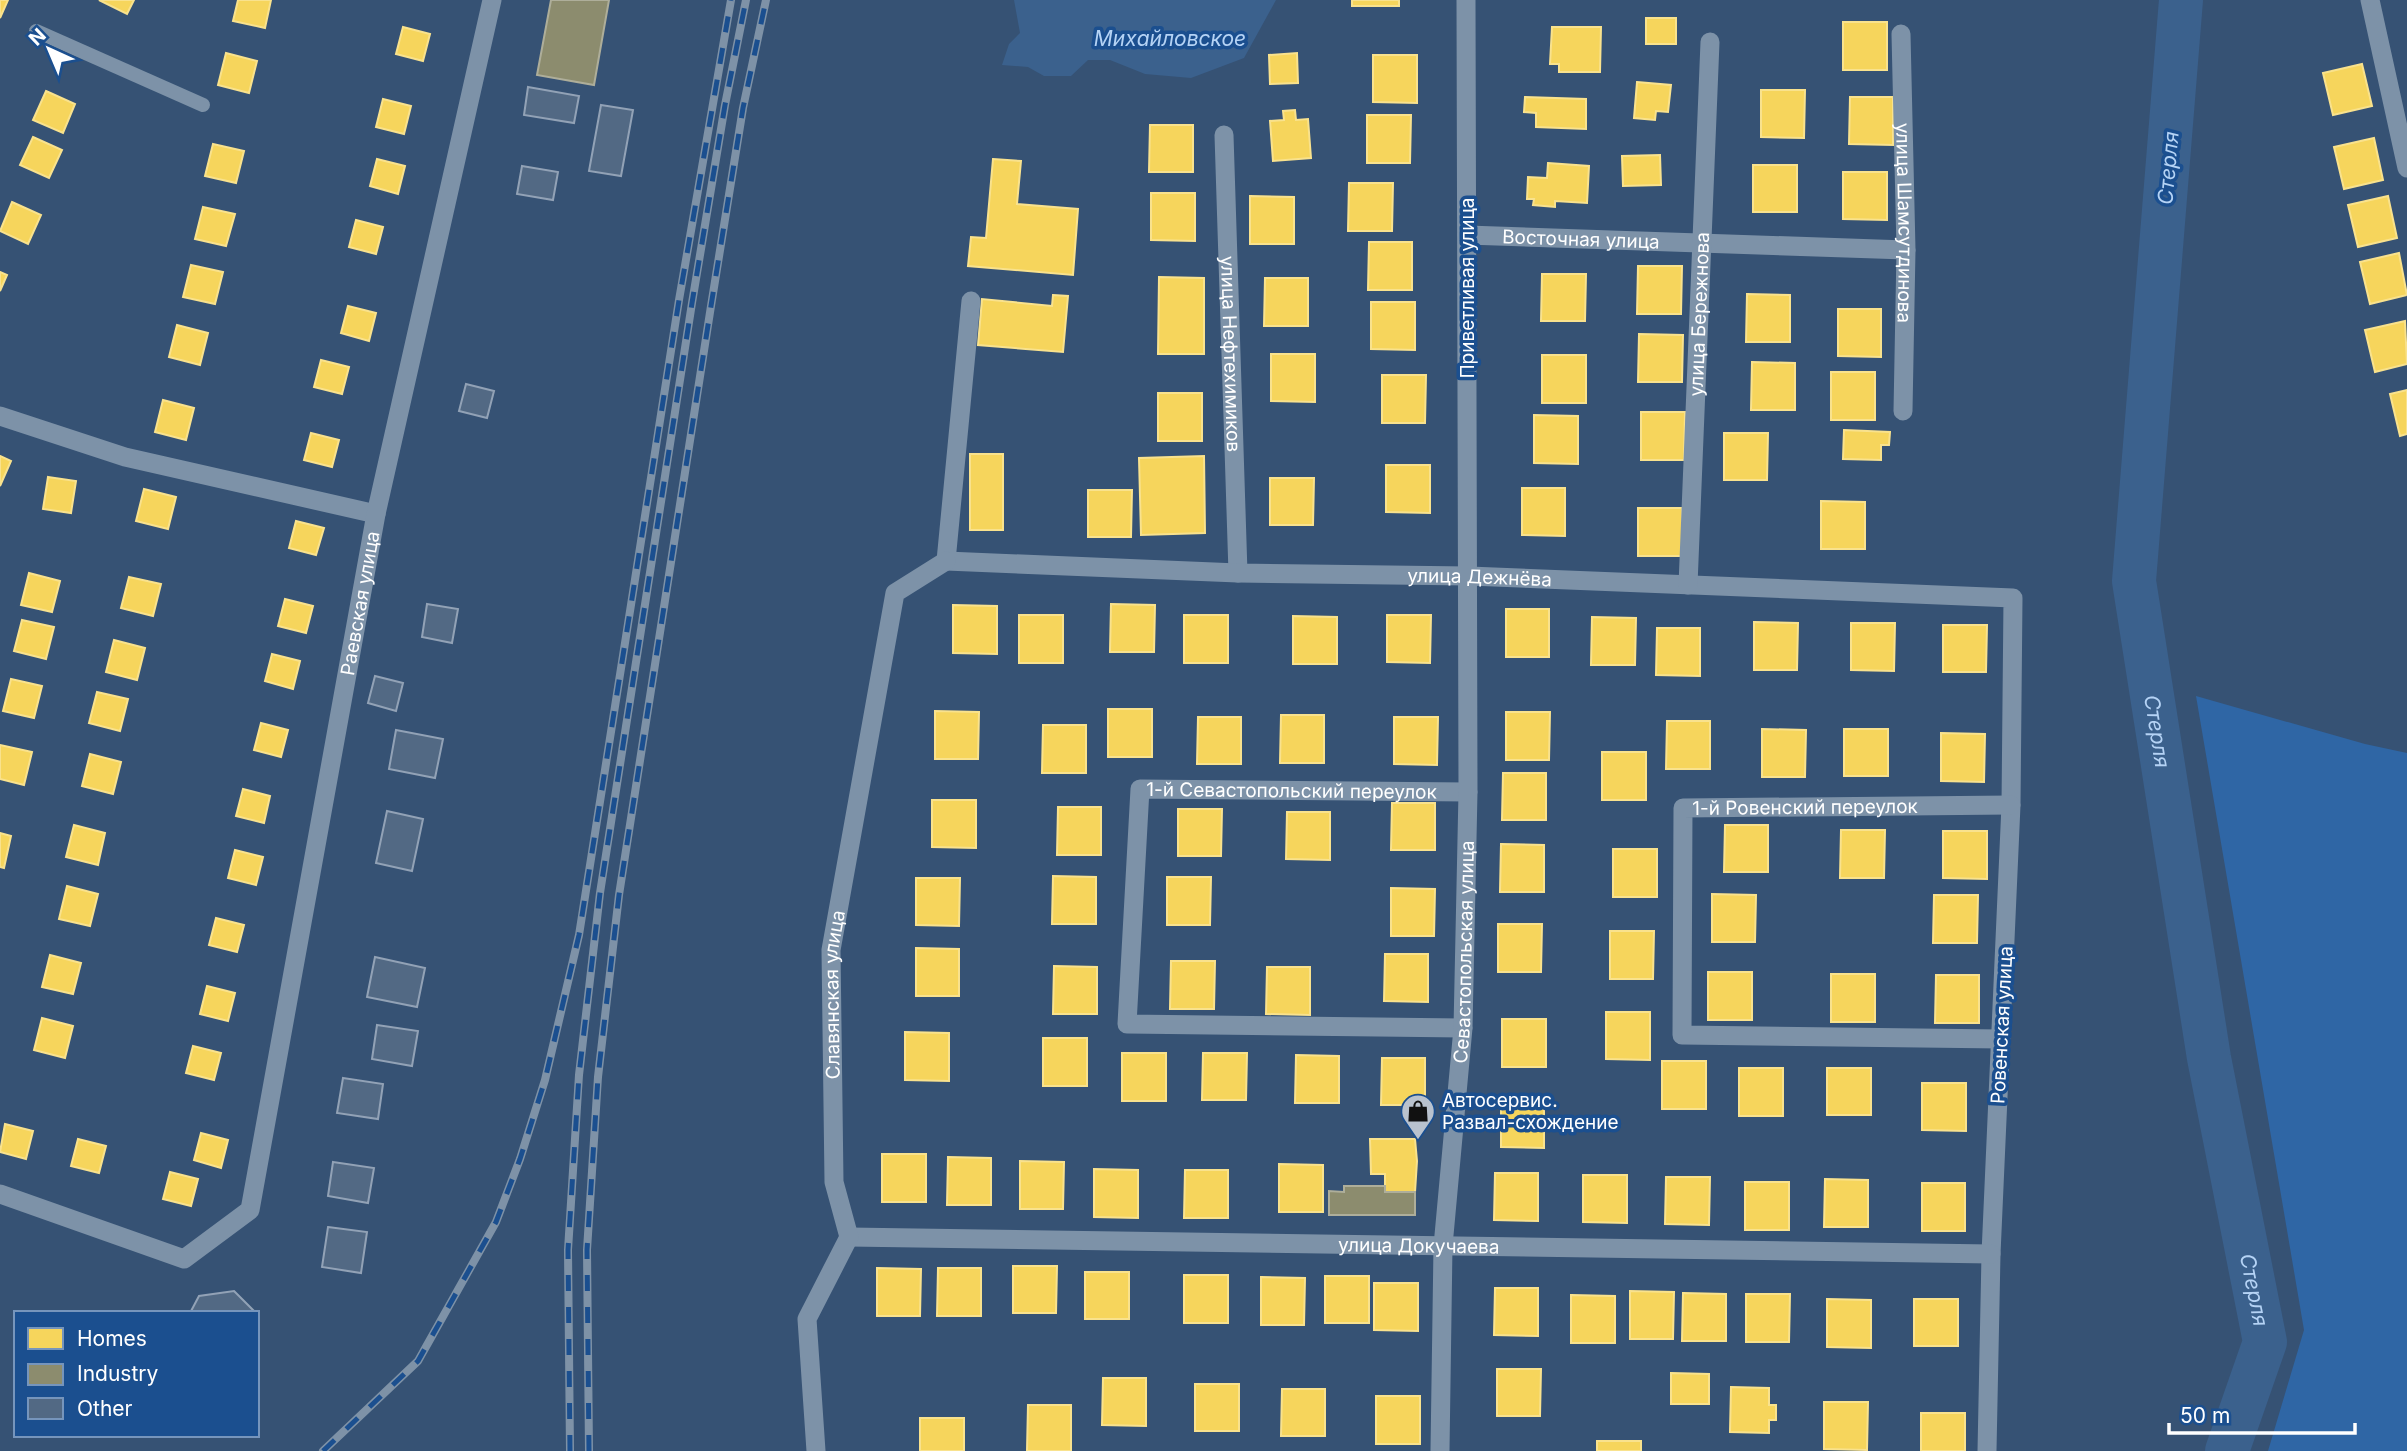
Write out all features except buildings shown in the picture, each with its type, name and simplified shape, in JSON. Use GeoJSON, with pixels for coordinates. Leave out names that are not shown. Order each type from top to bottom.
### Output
{"type":"FeatureCollection","features":[{"type":"Feature","properties":{"kind":"street","name":"Раевская улица"},"geometry":{"type":"LineString","coordinates":[[0,1194],[184,1259],[250,1210],[376,514],[492,0]]}},
{"type":"Feature","properties":{"kind":"street","name":"Приветливая улица"},"geometry":{"type":"LineString","coordinates":[[1466,0],[1469,576]]}},
{"type":"Feature","properties":{"kind":"street"},"geometry":{"type":"LineString","coordinates":[[2371,0],[2407,168]]}},
{"type":"Feature","properties":{"kind":"street"},"geometry":{"type":"LineString","coordinates":[[36,31],[203,105]]}},
{"type":"Feature","properties":{"kind":"street","name":"улица Шамсутдинова"},"geometry":{"type":"LineString","coordinates":[[1901,34],[1906,250],[1903,411]]}},
{"type":"Feature","properties":{"kind":"street","name":"улица Бережнова"},"geometry":{"type":"LineString","coordinates":[[1688,585],[1710,42]]}},
{"type":"Feature","properties":{"kind":"street","name":"улица Нефтехимиков"},"geometry":{"type":"LineString","coordinates":[[1224,135],[1238,573]]}},
{"type":"Feature","properties":{"kind":"street","name":"Восточная улица"},"geometry":{"type":"LineString","coordinates":[[1467,235],[1906,250]]}},
{"type":"Feature","properties":{"kind":"street"},"geometry":{"type":"LineString","coordinates":[[946,561],[971,301]]}},
{"type":"Feature","properties":{"kind":"street"},"geometry":{"type":"LineString","coordinates":[[0,416],[125,457],[376,514]]}},
{"type":"Feature","properties":{"kind":"street","name":"улица Дежнёва"},"geometry":{"type":"LineString","coordinates":[[946,561],[1238,573],[1469,576],[2013,598]]}},
{"type":"Feature","properties":{"kind":"street","name":"Славянская улица"},"geometry":{"type":"LineString","coordinates":[[849,1237],[834,1182],[831,950],[895,593],[946,561]]}},
{"type":"Feature","properties":{"kind":"street","name":"Севастопольская улица"},"geometry":{"type":"LineString","coordinates":[[1440,1451],[1443,1246],[1463,1028],[1469,576]]}},
{"type":"Feature","properties":{"kind":"street","name":"Ровенская улица"},"geometry":{"type":"LineString","coordinates":[[1987,1451],[1991,1254],[2011,805],[2013,598]]}},
{"type":"Feature","properties":{"kind":"street","name":"1-й Севастопольский переулок"},"geometry":{"type":"LineString","coordinates":[[1463,1028],[1127,1024],[1140,789],[1468,792]]}},
{"type":"Feature","properties":{"kind":"street","name":"1-й Ровенский переулок"},"geometry":{"type":"LineString","coordinates":[[2001,1039],[1682,1035],[1683,808],[2011,805]]}},
{"type":"Feature","properties":{"kind":"street"},"geometry":{"type":"LineString","coordinates":[[816,1451],[807,1319],[849,1237]]}},
{"type":"Feature","properties":{"kind":"street","name":"улица Докучаева"},"geometry":{"type":"LineString","coordinates":[[849,1237],[1991,1254]]}},
{"type":"Feature","properties":{"kind":"shaded area"},"geometry":{"type":"Polygon","coordinates":[[[2196,696],[2365,744],[2407,753],[2407,1451],[2268,1451],[2304,1330],[2196,696]]]}},
{"type":"Feature","properties":{"kind":"water","name":"Михайловское"},"geometry":{"type":"Polygon","coordinates":[[[1014,0],[1276,0],[1244,58],[1191,78],[1145,74],[1110,60],[1088,60],[1071,76],[1044,76],[1028,67],[1002,65],[1009,44],[1020,33],[1014,0]]]}},
{"type":"Feature","properties":{"kind":"waterway","name":"Стерля"},"geometry":{"type":"LineString","coordinates":[[2181,0],[2134,581],[2209,1058],[2265,1342],[2227,1451]]}},
{"type":"Feature","properties":{"kind":"railway"},"geometry":{"type":"LineString","coordinates":[[323,1451],[418,1361],[496,1222],[520,1159],[545,1080],[579,935],[679,300],[731,0]]}},
{"type":"Feature","properties":{"kind":"railway"},"geometry":{"type":"LineString","coordinates":[[570,1451],[568,1250],[579,1075],[600,893],[692,303],[725,105],[746,0]]}},
{"type":"Feature","properties":{"kind":"railway"},"geometry":{"type":"LineString","coordinates":[[589,1451],[587,1250],[598,1077],[619,895],[743,108],[766,0]]}},
{"type":"Feature","properties":{"kind":"place","name":"Автосервис. Развал-схождение"},"geometry":{"type":"Point","coordinates":[1418,1141]}}]}
